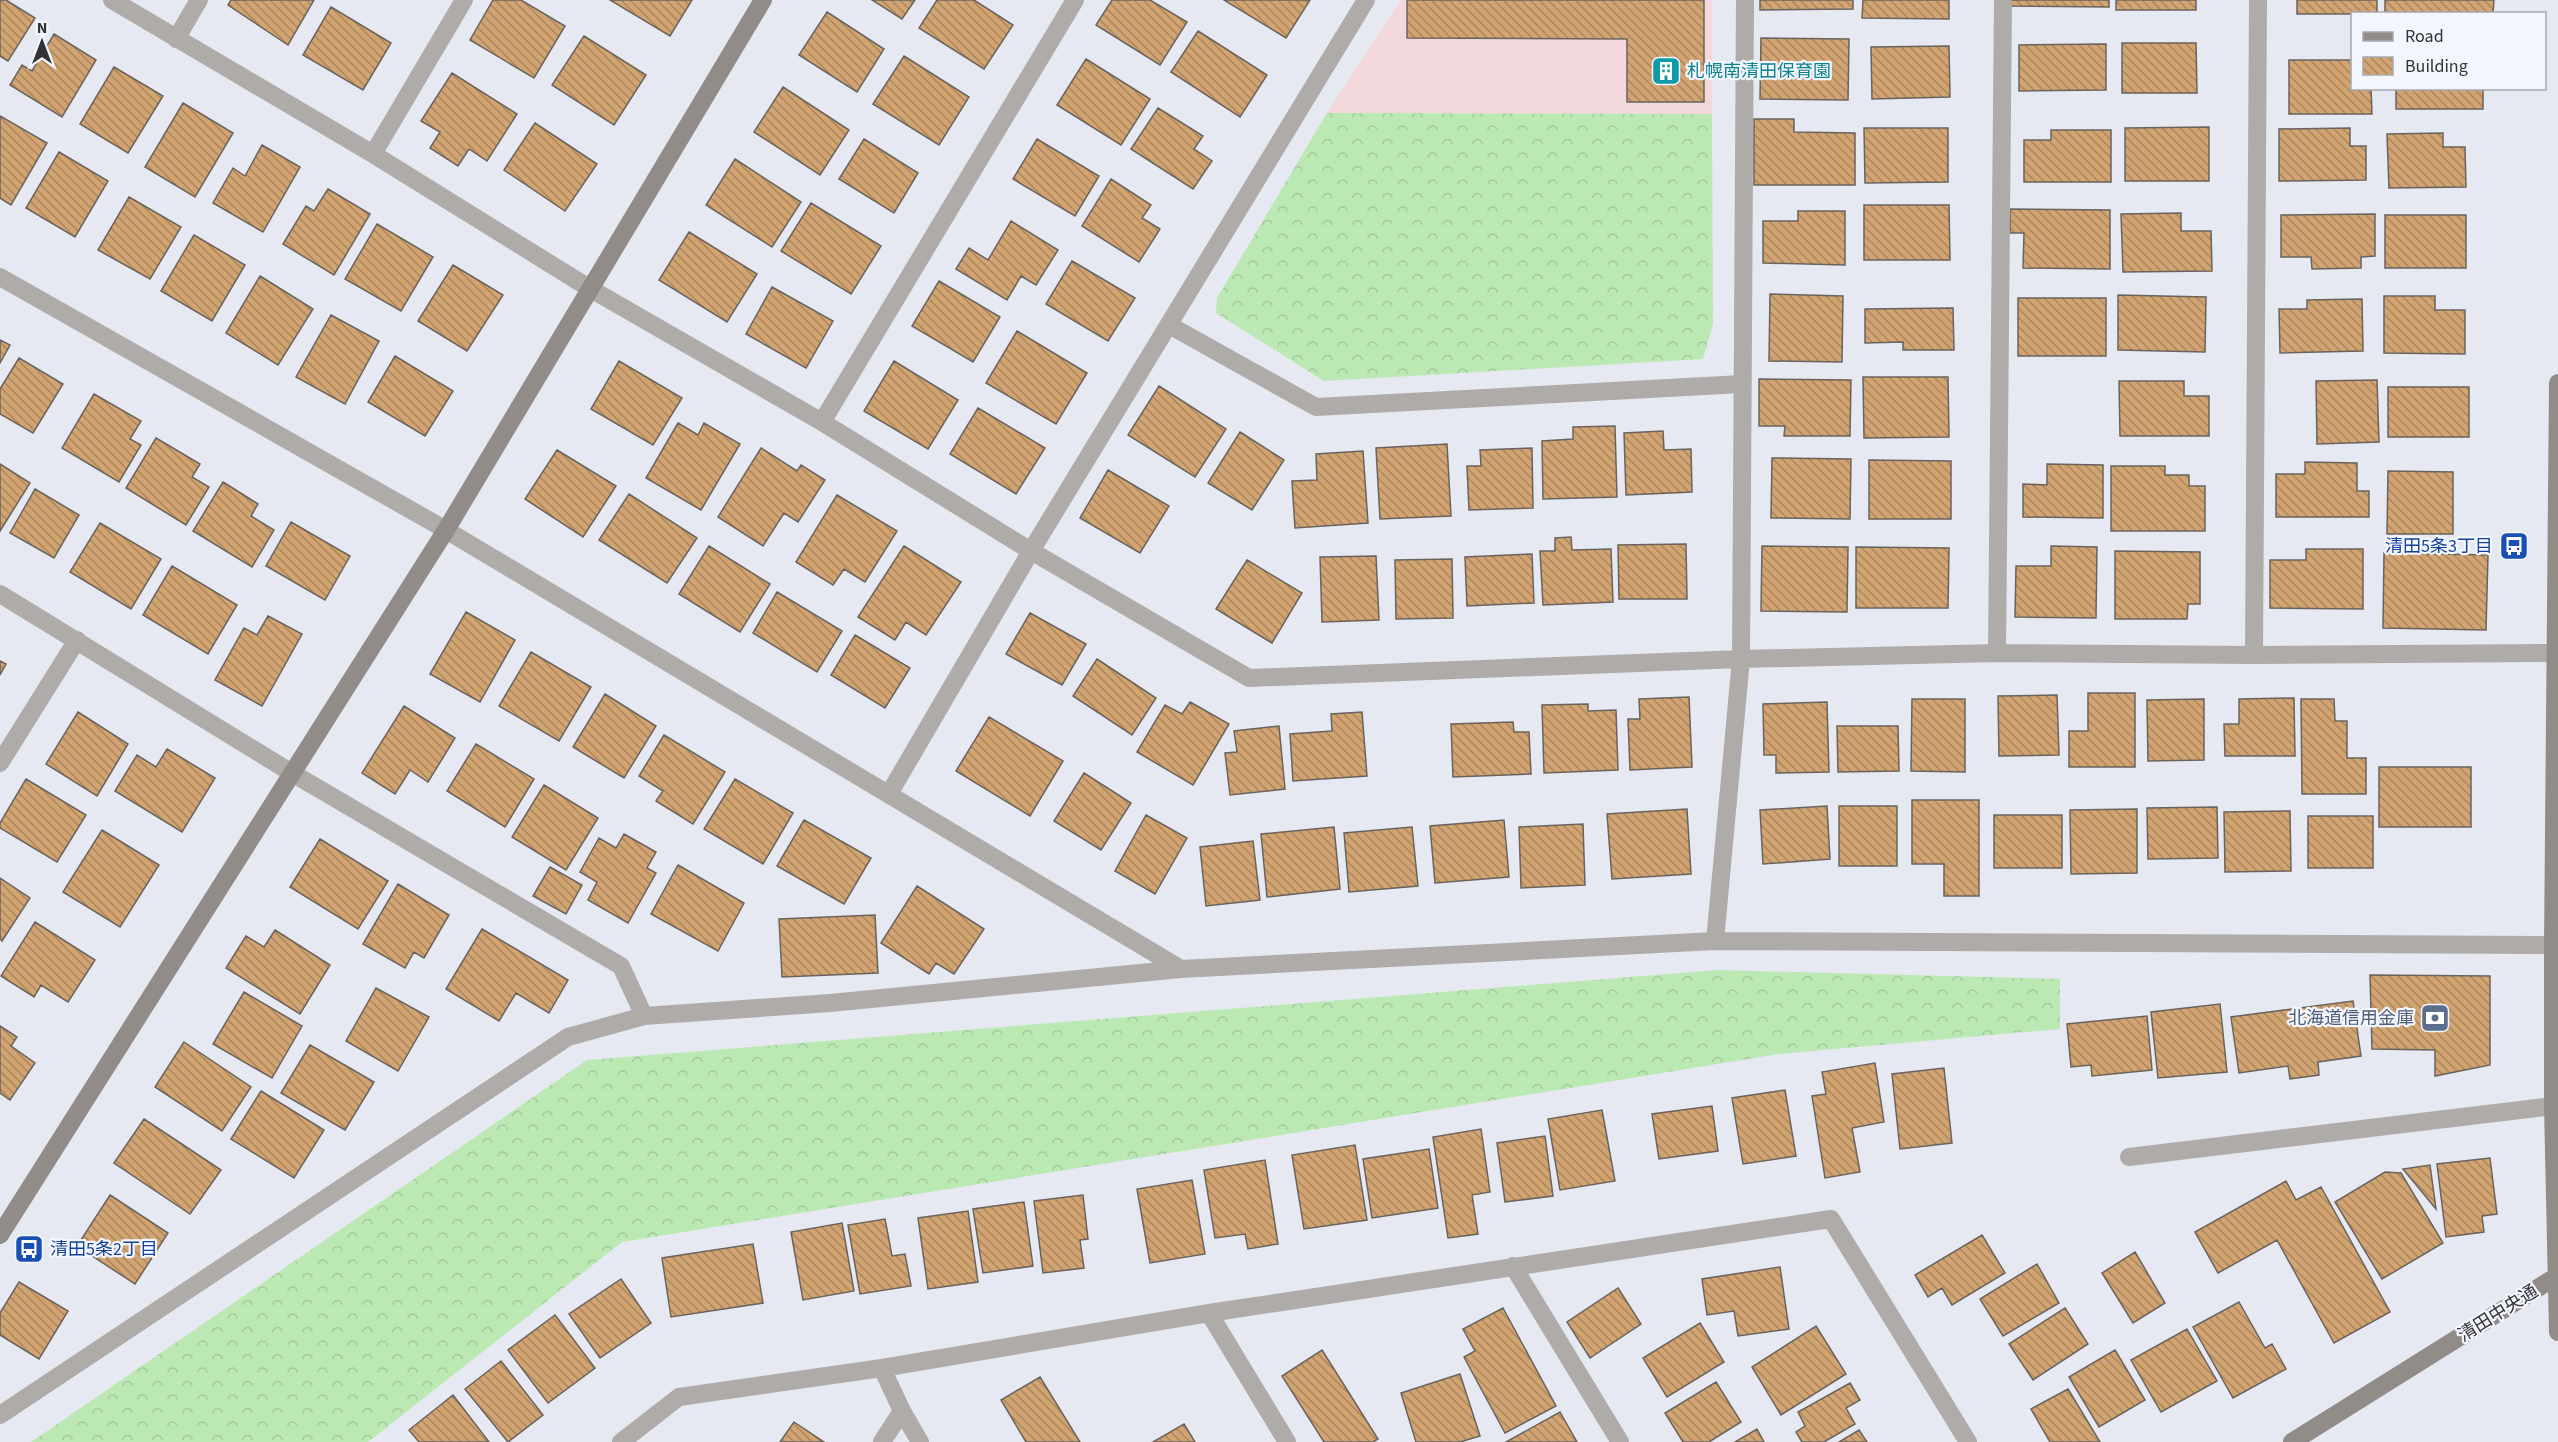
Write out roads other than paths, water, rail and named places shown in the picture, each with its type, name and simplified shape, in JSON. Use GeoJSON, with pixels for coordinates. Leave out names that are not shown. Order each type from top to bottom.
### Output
{"type":"FeatureCollection","features":[{"type":"Feature","properties":{"kind":"street"},"geometry":{"type":"LineString","coordinates":[[112,0],[373,154],[589,288],[822,422],[1031,551],[1249,678],[1741,659],[1997,653],[2254,655],[2557,653]]}},
{"type":"Feature","properties":{"kind":"street"},"geometry":{"type":"LineString","coordinates":[[176,39],[199,0]]}},
{"type":"Feature","properties":{"kind":"street"},"geometry":{"type":"LineString","coordinates":[[373,154],[464,0]]}},
{"type":"Feature","properties":{"kind":"street"},"geometry":{"type":"LineString","coordinates":[[0,1235],[446,530],[763,0]]}},
{"type":"Feature","properties":{"kind":"street"},"geometry":{"type":"LineString","coordinates":[[822,422],[1076,0]]}},
{"type":"Feature","properties":{"kind":"street"},"geometry":{"type":"LineString","coordinates":[[889,794],[1031,551],[1366,0]]}},
{"type":"Feature","properties":{"kind":"street"},"geometry":{"type":"LineString","coordinates":[[1715,941],[1741,659],[1745,0]]}},
{"type":"Feature","properties":{"kind":"street"},"geometry":{"type":"LineString","coordinates":[[1997,653],[2003,0]]}},
{"type":"Feature","properties":{"kind":"street"},"geometry":{"type":"LineString","coordinates":[[2254,655],[2258,0]]}},
{"type":"Feature","properties":{"kind":"street"},"geometry":{"type":"LineString","coordinates":[[0,277],[446,530],[1181,969]]}},
{"type":"Feature","properties":{"kind":"street"},"geometry":{"type":"LineString","coordinates":[[1168,325],[1316,406],[1742,384]]}},
{"type":"Feature","properties":{"kind":"street","name":"清田中央通"},"geometry":{"type":"LineString","coordinates":[[2292,1442],[2558,1276],[2553,1106],[2556,945],[2558,383]]}},
{"type":"Feature","properties":{"kind":"street"},"geometry":{"type":"LineString","coordinates":[[0,594],[292,773],[621,966],[644,1016]]}},
{"type":"Feature","properties":{"kind":"street"},"geometry":{"type":"LineString","coordinates":[[0,763],[77,640]]}},
{"type":"Feature","properties":{"kind":"street"},"geometry":{"type":"LineString","coordinates":[[0,1415],[568,1037],[644,1016],[830,1003],[1181,969],[1715,941],[2556,945]]}},
{"type":"Feature","properties":{"kind":"street"},"geometry":{"type":"LineString","coordinates":[[2129,1157],[2553,1106]]}},
{"type":"Feature","properties":{"kind":"street"},"geometry":{"type":"LineString","coordinates":[[621,1442],[679,1397],[882,1368],[1209,1313],[1831,1219],[1968,1442]]}},
{"type":"Feature","properties":{"kind":"street"},"geometry":{"type":"LineString","coordinates":[[1513,1266],[1620,1442]]}},
{"type":"Feature","properties":{"kind":"street"},"geometry":{"type":"LineString","coordinates":[[2558,1276],[2558,1332]]}},
{"type":"Feature","properties":{"kind":"street"},"geometry":{"type":"LineString","coordinates":[[1209,1313],[1287,1442]]}},
{"type":"Feature","properties":{"kind":"street"},"geometry":{"type":"LineString","coordinates":[[882,1368],[902,1411],[921,1442]]}},
{"type":"Feature","properties":{"kind":"street"},"geometry":{"type":"LineString","coordinates":[[882,1442],[902,1411]]}},
{"type":"Feature","properties":{"kind":"place","name":"札幌南清田保育園"},"geometry":{"type":"Point","coordinates":[1666,71]}},
{"type":"Feature","properties":{"kind":"place","name":"清田5条3丁目"},"geometry":{"type":"Point","coordinates":[2514,546]}},
{"type":"Feature","properties":{"kind":"place","name":"北海道信用金庫"},"geometry":{"type":"Point","coordinates":[2435,1018]}},
{"type":"Feature","properties":{"kind":"place","name":"清田5条2丁目"},"geometry":{"type":"Point","coordinates":[29,1249]}}]}
